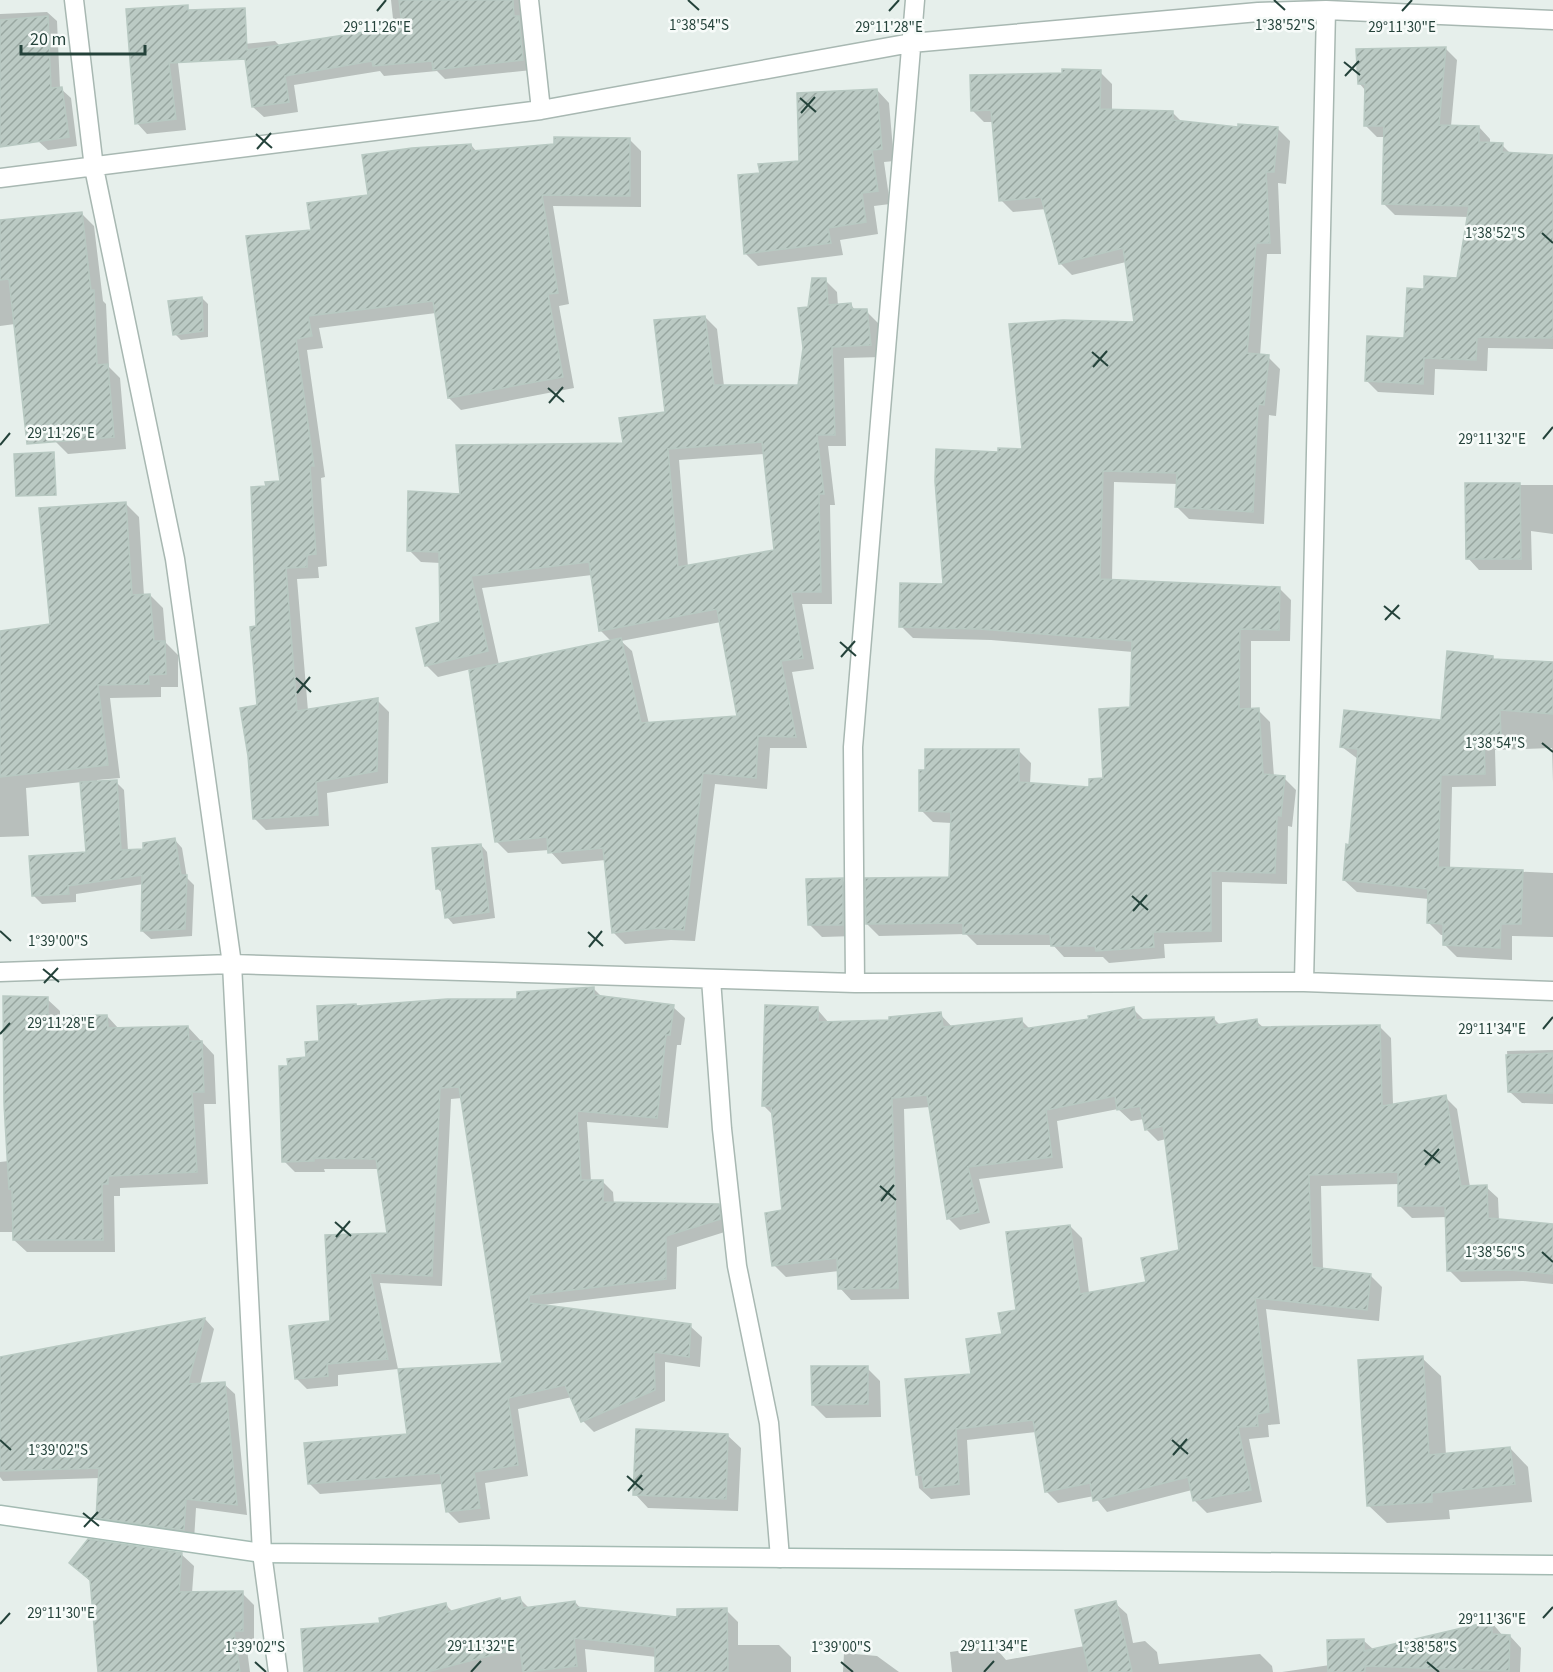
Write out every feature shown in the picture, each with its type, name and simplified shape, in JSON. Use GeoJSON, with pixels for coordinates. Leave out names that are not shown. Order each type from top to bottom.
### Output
{"type":"FeatureCollection","features":[{"type":"Feature","properties":{"kind":"street"},"geometry":{"type":"LineString","coordinates":[[74,0],[94,168],[175,559],[231,964],[262,1553],[278,1672]]}},
{"type":"Feature","properties":{"kind":"street"},"geometry":{"type":"LineString","coordinates":[[529,0],[541,110]]}},
{"type":"Feature","properties":{"kind":"street"},"geometry":{"type":"LineString","coordinates":[[855,983],[853,747],[915,0]]}},
{"type":"Feature","properties":{"kind":"street"},"geometry":{"type":"LineString","coordinates":[[0,178],[94,168],[541,110],[911,43],[1258,6],[1553,21]]}},
{"type":"Feature","properties":{"kind":"street"},"geometry":{"type":"LineString","coordinates":[[1305,982],[1326,10]]}},
{"type":"Feature","properties":{"kind":"street"},"geometry":{"type":"LineString","coordinates":[[0,972],[231,964],[855,983],[1305,982],[1553,991]]}},
{"type":"Feature","properties":{"kind":"street"},"geometry":{"type":"LineString","coordinates":[[711,979],[722,1129],[737,1266],[769,1423],[780,1558]]}},
{"type":"Feature","properties":{"kind":"street"},"geometry":{"type":"LineString","coordinates":[[0,1515],[262,1553],[1553,1565]]}},
{"type":"Feature","properties":{"kind":"building"},"geometry":{"type":"Polygon","coordinates":[[[399,0],[513,0],[514,16],[519,16],[523,60],[433,70],[432,61],[373,66],[372,61],[285,76],[289,102],[252,107],[245,59],[169,63],[176,119],[135,124],[126,9],[188,5],[188,10],[245,8],[247,50],[402,26],[399,0]]]}},
{"type":"Feature","properties":{"kind":"building"},"geometry":{"type":"Polygon","coordinates":[[[48,16],[51,88],[62,87],[69,137],[0,147],[0,20],[48,16]]]}},
{"type":"Feature","properties":{"kind":"building"},"geometry":{"type":"Polygon","coordinates":[[[1446,47],[1439,125],[1479,126],[1479,142],[1503,143],[1502,152],[1553,155],[1553,338],[1477,337],[1476,360],[1424,358],[1423,384],[1365,381],[1367,336],[1404,338],[1407,288],[1424,289],[1424,276],[1457,278],[1469,206],[1382,204],[1384,126],[1364,126],[1365,84],[1358,84],[1356,49],[1446,47]]]}},
{"type":"Feature","properties":{"kind":"building"},"geometry":{"type":"Polygon","coordinates":[[[1062,69],[1101,70],[1100,109],[1173,111],[1173,120],[1238,127],[1238,124],[1278,127],[1274,172],[1266,172],[1270,243],[1256,243],[1247,353],[1269,355],[1264,405],[1258,404],[1253,512],[1175,507],[1177,473],[1103,471],[1100,579],[1280,587],[1279,630],[1240,629],[1239,709],[1259,708],[1263,774],[1285,776],[1281,816],[1277,815],[1275,873],[1211,871],[1211,931],[1153,932],[1154,947],[1096,951],[1095,946],[1051,946],[1050,934],[963,934],[963,923],[866,924],[865,878],[949,877],[951,812],[919,811],[919,770],[925,770],[925,749],[1019,749],[1019,782],[1089,787],[1089,779],[1103,778],[1099,709],[1130,707],[1132,641],[979,629],[899,627],[900,583],[943,584],[935,481],[936,449],[998,452],[998,448],[1022,449],[1009,324],[1063,320],[1134,322],[1123,248],[1059,264],[1041,197],[999,201],[991,110],[971,111],[970,75],[1062,73],[1062,69]]]}},
{"type":"Feature","properties":{"kind":"building"},"geometry":{"type":"Polygon","coordinates":[[[877,89],[882,149],[872,150],[878,191],[862,193],[866,222],[828,228],[831,243],[744,254],[738,175],[760,173],[758,164],[799,161],[797,93],[877,89]]]}},
{"type":"Feature","properties":{"kind":"building"},"geometry":{"type":"Polygon","coordinates":[[[554,137],[630,138],[630,196],[542,195],[558,293],[548,294],[563,377],[448,398],[433,301],[308,316],[312,336],[296,339],[314,466],[310,466],[316,554],[307,555],[307,567],[286,568],[297,711],[378,698],[377,771],[316,782],[318,815],[253,819],[248,756],[240,708],[257,705],[250,627],[256,626],[251,487],[266,486],[265,482],[280,481],[246,236],[311,230],[307,203],[368,195],[362,155],[412,148],[471,144],[472,151],[554,144],[554,137]]]}},
{"type":"Feature","properties":{"kind":"building"},"geometry":{"type":"Polygon","coordinates":[[[82,212],[91,290],[94,290],[97,365],[108,364],[114,437],[27,444],[9,279],[0,280],[0,220],[82,212]]]}},
{"type":"Feature","properties":{"kind":"building"},"geometry":{"type":"Polygon","coordinates":[[[812,278],[826,278],[828,305],[851,303],[852,309],[867,309],[871,345],[832,347],[835,435],[817,435],[824,494],[819,494],[821,592],[791,592],[803,658],[781,661],[796,737],[758,736],[756,778],[703,773],[684,930],[658,928],[612,933],[603,848],[548,853],[547,837],[495,842],[469,670],[621,638],[641,723],[737,716],[717,609],[599,631],[589,562],[471,576],[488,651],[425,666],[416,628],[440,622],[439,552],[407,551],[408,491],[460,494],[456,445],[623,443],[619,418],[665,412],[654,320],[705,316],[714,385],[798,385],[803,348],[798,308],[808,307],[812,278]],[[762,442],[668,449],[678,567],[774,550],[762,442]]]}},
{"type":"Feature","properties":{"kind":"building"},"geometry":{"type":"Polygon","coordinates":[[[202,297],[203,331],[173,335],[168,301],[202,297]]]}},
{"type":"Feature","properties":{"kind":"building"},"geometry":{"type":"Polygon","coordinates":[[[54,452],[56,495],[16,496],[14,454],[54,452]]]}},
{"type":"Feature","properties":{"kind":"building"},"geometry":{"type":"Polygon","coordinates":[[[1465,483],[1520,483],[1521,559],[1466,559],[1465,483]]]}},
{"type":"Feature","properties":{"kind":"building"},"geometry":{"type":"Polygon","coordinates":[[[126,502],[132,595],[150,594],[154,641],[165,641],[166,674],[148,675],[149,684],[98,685],[108,765],[0,777],[0,631],[50,624],[39,508],[126,502]]]}},
{"type":"Feature","properties":{"kind":"building"},"geometry":{"type":"Polygon","coordinates":[[[1447,651],[1493,656],[1493,659],[1553,662],[1553,714],[1500,710],[1501,738],[1484,739],[1485,774],[1441,775],[1438,867],[1523,870],[1521,924],[1501,924],[1500,948],[1443,945],[1443,924],[1427,923],[1428,889],[1343,880],[1346,844],[1349,845],[1358,749],[1340,747],[1344,710],[1441,720],[1447,651]]]}},
{"type":"Feature","properties":{"kind":"building"},"geometry":{"type":"Polygon","coordinates":[[[117,780],[121,850],[143,849],[143,843],[175,838],[181,875],[187,875],[185,929],[141,931],[142,875],[68,886],[69,894],[32,896],[29,856],[86,852],[80,782],[117,780]]]}},
{"type":"Feature","properties":{"kind":"building"},"geometry":{"type":"Polygon","coordinates":[[[481,844],[489,912],[445,918],[441,888],[436,889],[432,848],[481,844]]]}},
{"type":"Feature","properties":{"kind":"building"},"geometry":{"type":"Polygon","coordinates":[[[843,878],[843,925],[808,925],[806,879],[843,878]]]}},
{"type":"Feature","properties":{"kind":"building"},"geometry":{"type":"Polygon","coordinates":[[[594,987],[594,995],[674,1005],[670,1035],[666,1035],[657,1118],[577,1111],[581,1180],[603,1180],[603,1202],[719,1204],[721,1219],[666,1236],[666,1279],[529,1295],[529,1303],[691,1324],[689,1357],[654,1352],[655,1390],[581,1422],[565,1385],[508,1398],[518,1465],[474,1472],[480,1508],[446,1512],[440,1473],[308,1484],[304,1443],[407,1434],[398,1369],[502,1363],[459,1087],[440,1088],[432,1276],[370,1273],[388,1359],[327,1364],[328,1376],[295,1379],[289,1326],[330,1321],[325,1235],[387,1233],[376,1159],[314,1158],[314,1161],[282,1162],[279,1066],[288,1066],[287,1059],[306,1057],[305,1042],[319,1041],[317,1006],[356,1004],[356,1006],[447,999],[517,999],[517,992],[594,987]]]}},
{"type":"Feature","properties":{"kind":"building"},"geometry":{"type":"Polygon","coordinates":[[[3,996],[48,997],[48,1016],[107,1015],[108,1028],[188,1026],[189,1041],[202,1041],[204,1092],[192,1092],[197,1172],[108,1176],[108,1184],[102,1184],[103,1240],[13,1240],[12,1189],[9,1189],[4,1104],[3,996]]]}},
{"type":"Feature","properties":{"kind":"building"},"geometry":{"type":"Polygon","coordinates":[[[765,1005],[818,1007],[818,1022],[889,1020],[889,1017],[941,1012],[943,1027],[1022,1018],[1023,1029],[1089,1019],[1088,1016],[1134,1007],[1136,1020],[1214,1017],[1215,1025],[1257,1019],[1258,1027],[1380,1025],[1382,1106],[1446,1095],[1461,1186],[1487,1185],[1488,1218],[1553,1224],[1553,1274],[1510,1270],[1447,1271],[1445,1206],[1398,1206],[1398,1172],[1309,1175],[1312,1267],[1371,1274],[1367,1310],[1255,1298],[1269,1412],[1257,1414],[1258,1426],[1238,1427],[1251,1490],[1193,1501],[1188,1477],[1093,1501],[1090,1483],[1045,1492],[1033,1420],[956,1429],[959,1484],[924,1488],[922,1475],[916,1475],[905,1379],[971,1374],[966,1339],[1002,1334],[998,1313],[1016,1310],[1006,1232],[1070,1225],[1080,1294],[1146,1282],[1141,1258],[1179,1250],[1163,1126],[1145,1130],[1140,1106],[1117,1110],[1115,1096],[1046,1110],[1052,1157],[968,1167],[979,1212],[947,1219],[927,1095],[892,1098],[898,1288],[838,1289],[837,1258],[772,1266],[765,1213],[782,1210],[771,1106],[762,1106],[765,1005]]]}},
{"type":"Feature","properties":{"kind":"building"},"geometry":{"type":"Polygon","coordinates":[[[1553,1053],[1553,1093],[1508,1092],[1506,1055],[1553,1053]]]}},
{"type":"Feature","properties":{"kind":"building"},"geometry":{"type":"Polygon","coordinates":[[[205,1318],[188,1384],[225,1382],[237,1505],[186,1499],[184,1530],[96,1518],[99,1468],[0,1471],[0,1357],[205,1318]]]}},
{"type":"Feature","properties":{"kind":"building"},"geometry":{"type":"Polygon","coordinates":[[[1423,1356],[1429,1455],[1510,1447],[1515,1484],[1432,1493],[1432,1502],[1367,1506],[1358,1360],[1423,1356]]]}},
{"type":"Feature","properties":{"kind":"building"},"geometry":{"type":"Polygon","coordinates":[[[811,1366],[868,1366],[868,1404],[812,1405],[811,1366]]]}},
{"type":"Feature","properties":{"kind":"building"},"geometry":{"type":"Polygon","coordinates":[[[636,1429],[728,1434],[726,1499],[633,1495],[636,1429]]]}},
{"type":"Feature","properties":{"kind":"building"},"geometry":{"type":"Polygon","coordinates":[[[88,1539],[182,1553],[179,1592],[243,1591],[243,1631],[234,1631],[240,1672],[98,1672],[90,1580],[69,1563],[88,1539]]]}},
{"type":"Feature","properties":{"kind":"building"},"geometry":{"type":"Polygon","coordinates":[[[520,1597],[523,1608],[575,1601],[576,1607],[677,1617],[677,1609],[727,1608],[728,1672],[655,1672],[655,1647],[574,1638],[577,1666],[523,1672],[520,1648],[427,1672],[304,1672],[301,1629],[380,1623],[379,1618],[446,1603],[448,1612],[500,1598],[501,1601],[520,1597]]]}},
{"type":"Feature","properties":{"kind":"building"},"geometry":{"type":"Polygon","coordinates":[[[1116,1601],[1132,1672],[1089,1672],[1075,1610],[1116,1601]]]}},
{"type":"Feature","properties":{"kind":"building"},"geometry":{"type":"Polygon","coordinates":[[[1492,1621],[1492,1634],[1510,1635],[1509,1671],[1365,1666],[1365,1672],[1328,1672],[1327,1640],[1364,1639],[1364,1651],[1492,1621]]]}}]}
